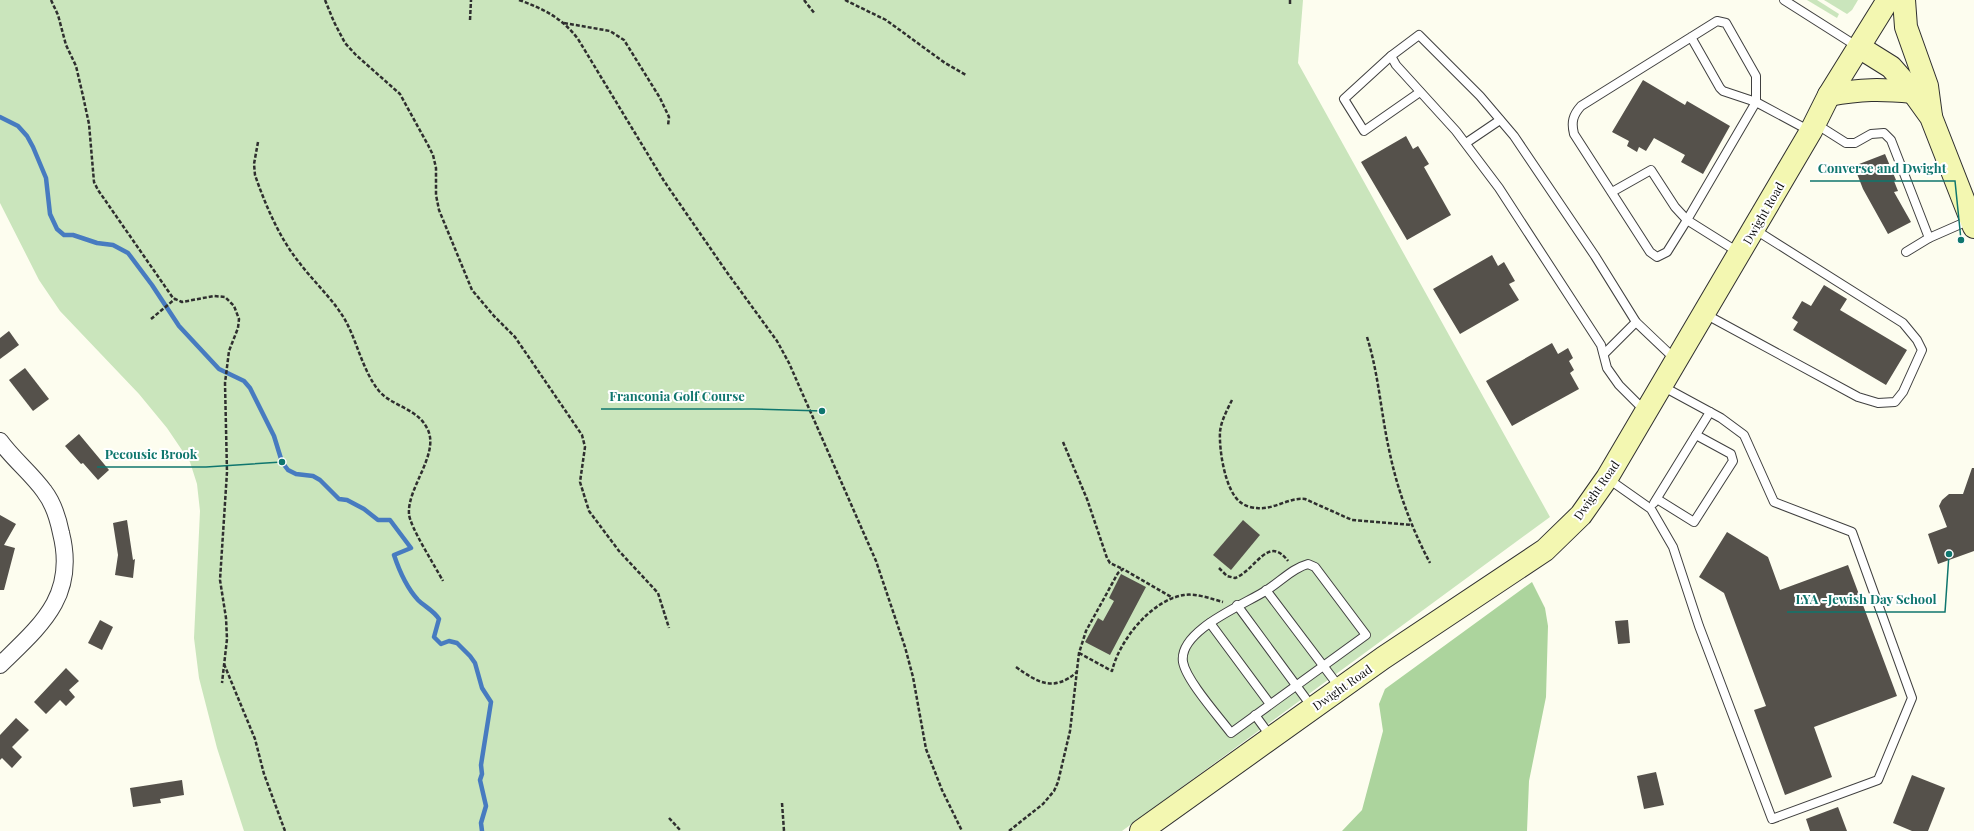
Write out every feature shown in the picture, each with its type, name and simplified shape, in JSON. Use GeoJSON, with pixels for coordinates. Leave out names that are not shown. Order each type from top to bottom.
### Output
{"type":"FeatureCollection","features":[{"type":"Feature","properties":{"kind":"main road","name":"Dwight Road"},"geometry":{"type":"LineString","coordinates":[[1141,831],[1340,688],[1545,550],[1581,514],[1607,478],[1740,254],[1813,127],[1829,95],[1888,0]]}},
{"type":"Feature","properties":{"kind":"main road"},"geometry":{"type":"LineString","coordinates":[[1904,0],[1906,27],[1928,86],[1931,117]]}},
{"type":"Feature","properties":{"kind":"main road"},"geometry":{"type":"LineString","coordinates":[[1859,47],[1891,67],[1913,92],[1931,117],[1973,224]]}},
{"type":"Feature","properties":{"kind":"main road"},"geometry":{"type":"LineString","coordinates":[[1829,95],[1853,90],[1875,89],[1913,92]]}},
{"type":"Feature","properties":{"kind":"street"},"geometry":{"type":"LineString","coordinates":[[0,441],[30,473],[50,501],[58,520],[66,552],[66,563],[60,593],[45,618],[0,665]]}},
{"type":"Feature","properties":{"kind":"lane"},"geometry":{"type":"LineString","coordinates":[[1784,0],[1859,47]]}},
{"type":"Feature","properties":{"kind":"lane"},"geometry":{"type":"LineString","coordinates":[[1717,21],[1726,23],[1756,76],[1756,102],[1667,252],[1657,257],[1650,252],[1574,134],[1572,125],[1574,114],[1581,106],[1691,37],[1717,21]]}},
{"type":"Feature","properties":{"kind":"lane"},"geometry":{"type":"LineString","coordinates":[[1420,92],[1364,130],[1344,99],[1392,56],[1419,35],[1480,96],[1514,136],[1595,256],[1636,322],[1676,361]]}},
{"type":"Feature","properties":{"kind":"lane"},"geometry":{"type":"LineString","coordinates":[[1691,37],[1723,91],[1756,102],[1846,143],[1855,143],[1871,134],[1884,132],[1891,140],[1929,238]]}},
{"type":"Feature","properties":{"kind":"lane"},"geometry":{"type":"LineString","coordinates":[[1392,56],[1396,65],[1466,143],[1516,214],[1601,345],[1607,368],[1618,385],[1646,412]]}},
{"type":"Feature","properties":{"kind":"lane"},"geometry":{"type":"LineString","coordinates":[[1466,143],[1500,120]]}},
{"type":"Feature","properties":{"kind":"lane"},"geometry":{"type":"LineString","coordinates":[[1612,192],[1651,170],[1675,207],[1687,220],[1740,254]]}},
{"type":"Feature","properties":{"kind":"lane"},"geometry":{"type":"LineString","coordinates":[[1906,252],[1929,238],[1973,224]]}},
{"type":"Feature","properties":{"kind":"lane"},"geometry":{"type":"LineString","coordinates":[[1704,314],[1858,397],[1878,403],[1895,402],[1903,392],[1922,350],[1917,340],[1903,323],[1754,229]]}},
{"type":"Feature","properties":{"kind":"lane"},"geometry":{"type":"LineString","coordinates":[[1604,354],[1636,322]]}},
{"type":"Feature","properties":{"kind":"lane"},"geometry":{"type":"LineString","coordinates":[[1607,478],[1651,509],[1673,547],[1699,626],[1772,819],[1878,780],[1912,698],[1852,532],[1774,502],[1744,435],[1710,412],[1662,385]]}},
{"type":"Feature","properties":{"kind":"lane"},"geometry":{"type":"LineString","coordinates":[[1651,509],[1710,412]]}},
{"type":"Feature","properties":{"kind":"lane"},"geometry":{"type":"LineString","coordinates":[[1657,499],[1694,522],[1733,461],[1731,454],[1696,435]]}},
{"type":"Feature","properties":{"kind":"lane"},"geometry":{"type":"LineString","coordinates":[[1308,564],[1315,567],[1366,635],[1231,733],[1188,676],[1183,662],[1183,650],[1190,640],[1210,623],[1237,605],[1266,590],[1300,566],[1308,564]]}},
{"type":"Feature","properties":{"kind":"lane"},"geometry":{"type":"LineString","coordinates":[[1266,590],[1340,688]]}},
{"type":"Feature","properties":{"kind":"lane"},"geometry":{"type":"LineString","coordinates":[[1237,605],[1313,708]]}},
{"type":"Feature","properties":{"kind":"lane"},"geometry":{"type":"LineString","coordinates":[[1210,623],[1270,704]]}},
{"type":"Feature","properties":{"kind":"lane"},"geometry":{"type":"LineString","coordinates":[[1255,715],[1271,738]]}},
{"type":"Feature","properties":{"kind":"path"},"geometry":{"type":"LineString","coordinates":[[51,0],[80,84],[89,124],[94,182],[141,254],[174,299],[182,302],[220,296],[231,301],[239,321],[238,328],[231,345],[225,383],[227,472],[220,580],[226,618],[222,683]]}},
{"type":"Feature","properties":{"kind":"path"},"geometry":{"type":"LineString","coordinates":[[325,0],[334,22],[351,50],[396,90],[404,101],[414,122],[433,154],[436,168],[438,206],[472,290],[494,316],[515,337],[582,435],[585,447],[580,482],[589,511],[619,551],[658,593],[669,628]]}},
{"type":"Feature","properties":{"kind":"path"},"geometry":{"type":"LineString","coordinates":[[470,20],[472,0]]}},
{"type":"Feature","properties":{"kind":"path"},"geometry":{"type":"LineString","coordinates":[[519,0],[545,10],[564,23],[578,39],[664,181],[777,342],[789,363],[876,561],[905,647],[926,749],[942,790],[962,831]]}},
{"type":"Feature","properties":{"kind":"path"},"geometry":{"type":"LineString","coordinates":[[804,0],[816,14]]}},
{"type":"Feature","properties":{"kind":"path"},"geometry":{"type":"LineString","coordinates":[[845,0],[886,20],[945,63],[966,75]]}},
{"type":"Feature","properties":{"kind":"path"},"geometry":{"type":"LineString","coordinates":[[1290,0],[1290,6]]}},
{"type":"Feature","properties":{"kind":"path"},"geometry":{"type":"LineString","coordinates":[[564,23],[610,31],[624,40],[660,98],[669,117],[668,126]]}},
{"type":"Feature","properties":{"kind":"path"},"geometry":{"type":"LineString","coordinates":[[258,142],[254,164],[255,175],[286,244],[297,260],[342,314],[379,391],[385,397],[414,413],[428,429],[430,438],[428,451],[410,502],[409,514],[412,526],[442,581]]}},
{"type":"Feature","properties":{"kind":"path"},"geometry":{"type":"LineString","coordinates":[[151,319],[174,299]]}},
{"type":"Feature","properties":{"kind":"path"},"geometry":{"type":"LineString","coordinates":[[1367,337],[1379,386],[1390,455],[1412,525],[1430,563]]}},
{"type":"Feature","properties":{"kind":"path"},"geometry":{"type":"LineString","coordinates":[[1232,400],[1222,423],[1221,445],[1231,490],[1240,502],[1252,507],[1268,508],[1299,498],[1305,499],[1352,520],[1412,525]]}},
{"type":"Feature","properties":{"kind":"path"},"geometry":{"type":"LineString","coordinates":[[1063,442],[1087,499],[1110,563],[1173,598]]}},
{"type":"Feature","properties":{"kind":"path"},"geometry":{"type":"LineString","coordinates":[[1219,568],[1227,576],[1235,578],[1247,571],[1266,553],[1276,550],[1282,553],[1295,570]]}},
{"type":"Feature","properties":{"kind":"path"},"geometry":{"type":"LineString","coordinates":[[1009,831],[1043,804],[1054,791],[1058,782],[1070,732],[1079,653],[1086,631],[1114,579],[1123,569]]}},
{"type":"Feature","properties":{"kind":"path"},"geometry":{"type":"LineString","coordinates":[[1079,653],[1112,671],[1119,649],[1136,625],[1147,615],[1173,598],[1185,594],[1237,605]]}},
{"type":"Feature","properties":{"kind":"path"},"geometry":{"type":"LineString","coordinates":[[224,664],[255,739],[264,774],[285,831]]}},
{"type":"Feature","properties":{"kind":"path"},"geometry":{"type":"LineString","coordinates":[[1016,667],[1033,678],[1048,684],[1060,683],[1077,672]]}},
{"type":"Feature","properties":{"kind":"path"},"geometry":{"type":"LineString","coordinates":[[782,803],[784,831]]}},
{"type":"Feature","properties":{"kind":"path"},"geometry":{"type":"LineString","coordinates":[[669,818],[681,831]]}},
{"type":"Feature","properties":{"kind":"green space"},"geometry":{"type":"Polygon","coordinates":[[[0,0],[1303,0],[1298,63],[1550,517],[1122,831],[244,831],[217,748],[199,678],[194,638],[200,511],[197,484],[190,462],[167,428],[139,394],[60,311],[39,280],[0,203],[0,0]]]}},
{"type":"Feature","properties":{"kind":"green space"},"geometry":{"type":"Polygon","coordinates":[[[1807,0],[1817,0],[1839,14],[1837,18],[1807,0]]]}},
{"type":"Feature","properties":{"kind":"green space"},"geometry":{"type":"Polygon","coordinates":[[[1824,0],[1858,0],[1852,10],[1847,14],[1824,0]]]}},
{"type":"Feature","properties":{"kind":"green space"},"geometry":{"type":"Polygon","coordinates":[[[1532,582],[1545,608],[1548,626],[1546,697],[1529,781],[1527,831],[1342,831],[1362,810],[1383,731],[1379,704],[1385,689],[1532,582]]]}},
{"type":"Feature","properties":{"kind":"building"},"geometry":{"type":"Polygon","coordinates":[[[1643,80],[1685,105],[1687,101],[1730,126],[1703,174],[1681,162],[1685,155],[1654,138],[1646,151],[1639,147],[1637,152],[1627,146],[1629,141],[1612,132],[1643,80]]]}},
{"type":"Feature","properties":{"kind":"building"},"geometry":{"type":"Polygon","coordinates":[[[1406,136],[1413,149],[1418,146],[1429,164],[1424,167],[1451,215],[1407,240],[1361,162],[1406,136]]]}},
{"type":"Feature","properties":{"kind":"building"},"geometry":{"type":"Polygon","coordinates":[[[1885,154],[1896,180],[1894,181],[1898,191],[1894,192],[1911,222],[1888,234],[1863,189],[1854,166],[1885,154]]]}},
{"type":"Feature","properties":{"kind":"building"},"geometry":{"type":"Polygon","coordinates":[[[1492,255],[1498,266],[1504,262],[1515,281],[1509,284],[1519,300],[1460,334],[1433,289],[1492,255]]]}},
{"type":"Feature","properties":{"kind":"building"},"geometry":{"type":"Polygon","coordinates":[[[1824,285],[1847,299],[1840,310],[1907,350],[1886,385],[1793,330],[1798,322],[1792,318],[1802,301],[1811,306],[1824,285]]]}},
{"type":"Feature","properties":{"kind":"building"},"geometry":{"type":"Polygon","coordinates":[[[9,331],[19,345],[0,359],[0,338],[9,331]]]}},
{"type":"Feature","properties":{"kind":"building"},"geometry":{"type":"Polygon","coordinates":[[[1552,343],[1558,354],[1568,348],[1573,358],[1569,361],[1574,370],[1570,373],[1579,389],[1512,426],[1486,381],[1552,343]]]}},
{"type":"Feature","properties":{"kind":"building"},"geometry":{"type":"Polygon","coordinates":[[[25,368],[49,399],[33,411],[9,380],[25,368]]]}},
{"type":"Feature","properties":{"kind":"building"},"geometry":{"type":"Polygon","coordinates":[[[79,434],[109,470],[98,480],[65,446],[79,434]]]}},
{"type":"Feature","properties":{"kind":"building"},"geometry":{"type":"Polygon","coordinates":[[[1972,468],[1974,468],[1974,551],[1938,564],[1928,534],[1947,527],[1939,506],[1942,500],[1949,494],[1963,494],[1972,468]]]}},
{"type":"Feature","properties":{"kind":"building"},"geometry":{"type":"Polygon","coordinates":[[[0,515],[16,524],[4,545],[15,548],[4,590],[0,590],[0,515]]]}},
{"type":"Feature","properties":{"kind":"building"},"geometry":{"type":"Polygon","coordinates":[[[127,520],[133,560],[135,559],[133,578],[115,575],[118,555],[113,523],[127,520]]]}},
{"type":"Feature","properties":{"kind":"building"},"geometry":{"type":"Polygon","coordinates":[[[1243,520],[1260,535],[1231,570],[1213,555],[1243,520]]]}},
{"type":"Feature","properties":{"kind":"building"},"geometry":{"type":"Polygon","coordinates":[[[1727,532],[1768,557],[1780,590],[1848,565],[1897,696],[1814,727],[1832,777],[1785,795],[1754,710],[1766,706],[1724,593],[1699,577],[1727,532]]]}},
{"type":"Feature","properties":{"kind":"building"},"geometry":{"type":"Polygon","coordinates":[[[1121,574],[1146,587],[1110,655],[1085,642],[1098,618],[1103,621],[1114,601],[1109,598],[1121,574]]]}},
{"type":"Feature","properties":{"kind":"building"},"geometry":{"type":"Polygon","coordinates":[[[100,620],[113,627],[102,650],[88,643],[100,620]]]}},
{"type":"Feature","properties":{"kind":"building"},"geometry":{"type":"Polygon","coordinates":[[[1628,620],[1630,643],[1618,644],[1615,621],[1628,620]]]}},
{"type":"Feature","properties":{"kind":"building"},"geometry":{"type":"Polygon","coordinates":[[[66,668],[79,681],[69,690],[75,697],[66,706],[60,700],[46,714],[34,702],[66,668]]]}},
{"type":"Feature","properties":{"kind":"building"},"geometry":{"type":"Polygon","coordinates":[[[16,718],[29,730],[12,747],[22,757],[12,768],[2,758],[0,760],[0,735],[16,718]]]}},
{"type":"Feature","properties":{"kind":"building"},"geometry":{"type":"Polygon","coordinates":[[[1656,772],[1664,805],[1644,809],[1637,776],[1656,772]]]}},
{"type":"Feature","properties":{"kind":"building"},"geometry":{"type":"Polygon","coordinates":[[[1912,775],[1945,788],[1928,831],[1912,831],[1893,823],[1912,775]]]}},
{"type":"Feature","properties":{"kind":"building"},"geometry":{"type":"Polygon","coordinates":[[[182,780],[184,795],[160,799],[161,803],[133,807],[130,788],[182,780]]]}},
{"type":"Feature","properties":{"kind":"building"},"geometry":{"type":"Polygon","coordinates":[[[1838,807],[1847,831],[1810,831],[1806,819],[1838,807]]]}},
{"type":"Feature","properties":{"kind":"waterway"},"geometry":{"type":"LineString","coordinates":[[0,117],[18,126],[27,136],[33,147],[46,178],[50,214],[57,229],[64,235],[73,235],[97,243],[113,245],[128,253],[152,285],[179,326],[219,369],[244,381],[250,388],[274,436],[282,462],[288,470],[296,474],[313,476],[320,480],[339,499],[347,500],[364,509],[378,520],[390,520],[411,548],[394,555],[410,590],[418,600],[439,619],[434,637],[441,644],[449,641],[457,643],[470,656],[475,663],[482,688],[491,702],[481,765],[482,774],[480,780],[486,806],[481,823],[482,831]]}},
{"type":"Feature","properties":{"kind":"place","name":"Converse and Dwight"},"geometry":{"type":"Point","coordinates":[1961,240]}},
{"type":"Feature","properties":{"kind":"place","name":"Franconia Golf Course"},"geometry":{"type":"Point","coordinates":[822,411]}},
{"type":"Feature","properties":{"kind":"place","name":"Pecousic Brook"},"geometry":{"type":"Point","coordinates":[282,462]}},
{"type":"Feature","properties":{"kind":"place","name":"LYA -Jewish Day School"},"geometry":{"type":"Point","coordinates":[1949,554]}}]}
